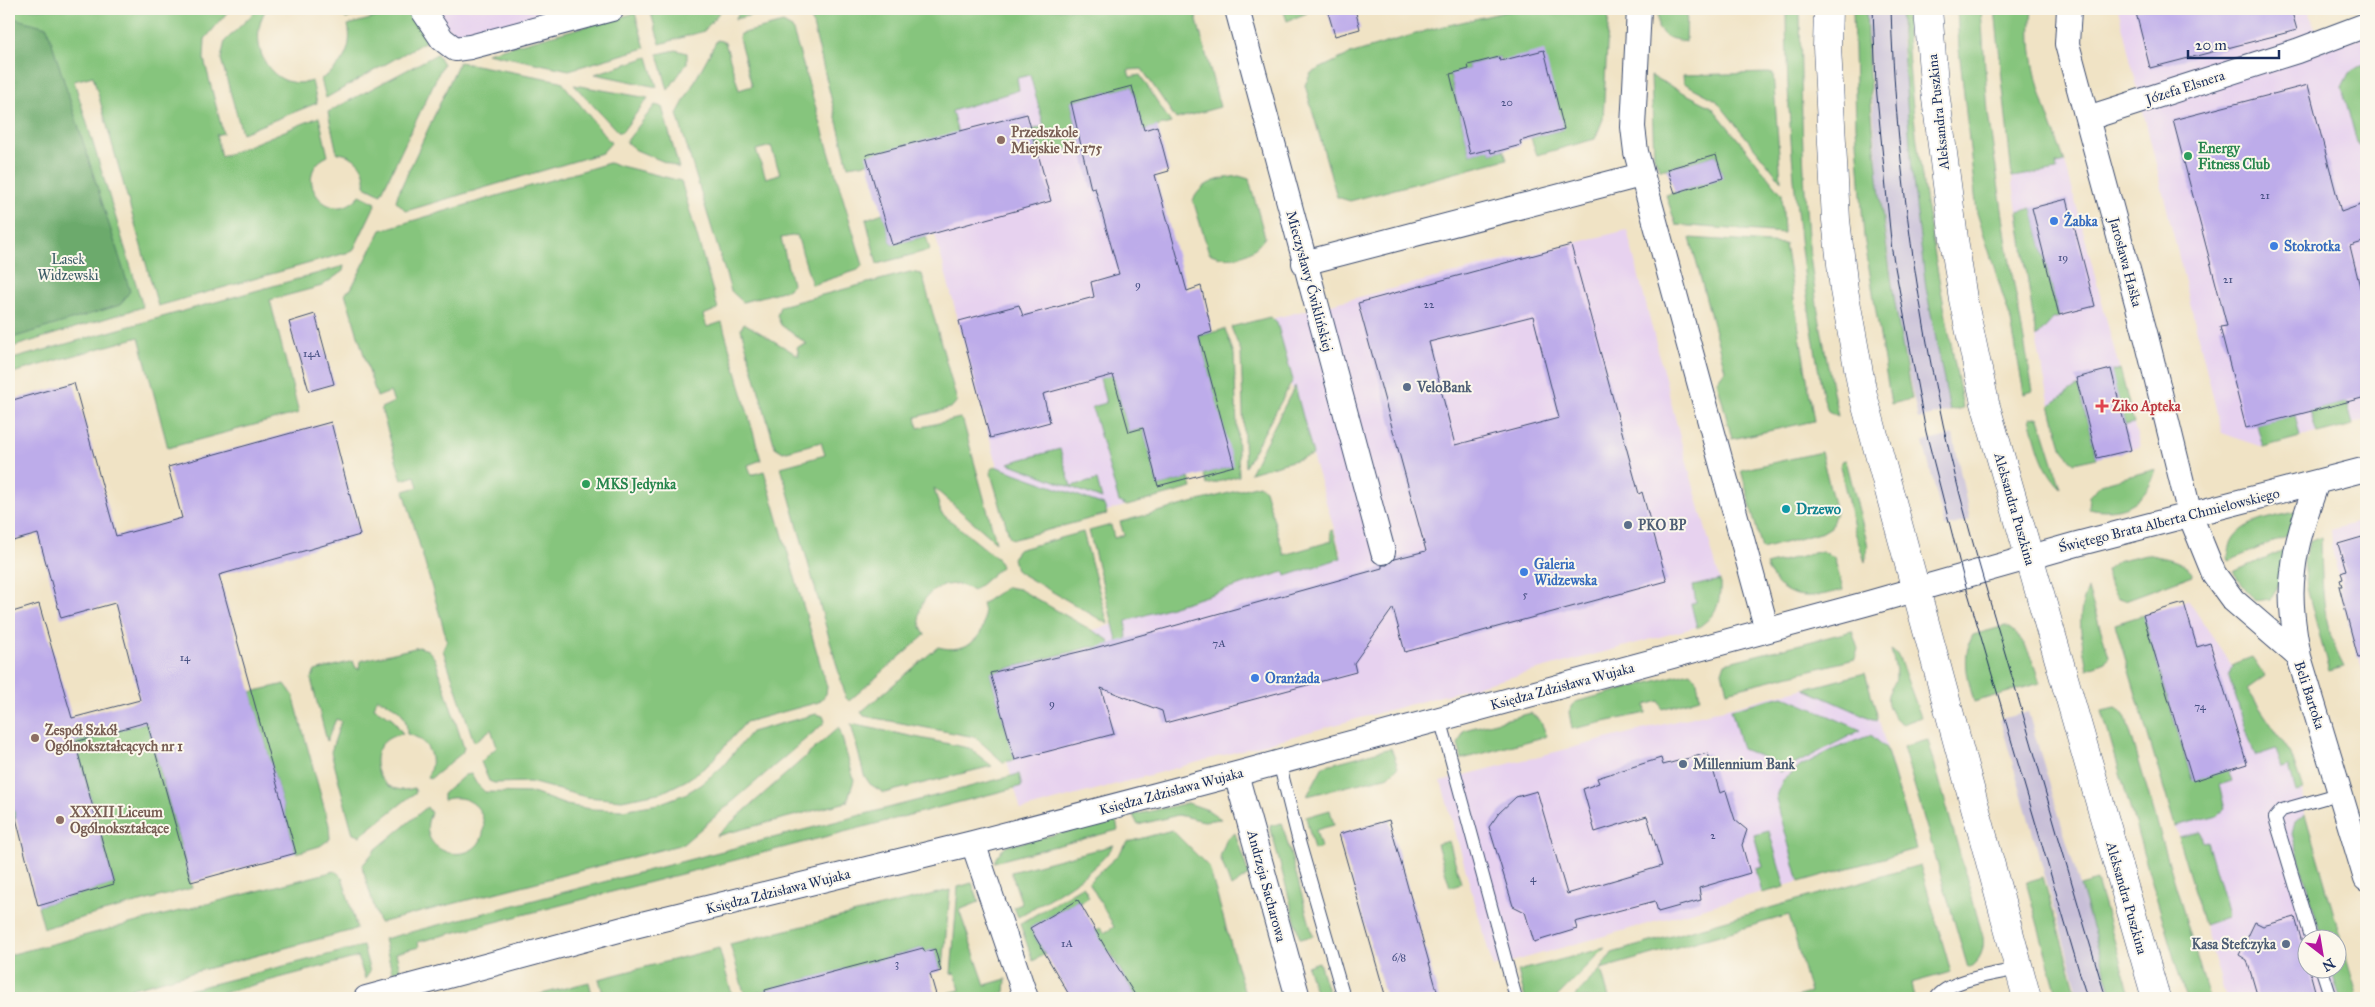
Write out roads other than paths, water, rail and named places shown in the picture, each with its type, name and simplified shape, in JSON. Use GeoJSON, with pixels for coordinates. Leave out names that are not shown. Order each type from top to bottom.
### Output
{"type":"FeatureCollection","features":[{"type":"Feature","properties":{"kind":"main road"},"geometry":{"type":"LineString","coordinates":[[1828,9],[1827,47],[1836,220],[1844,290],[1862,395],[2027,998]]}},
{"type":"Feature","properties":{"kind":"main road","name":"Aleksandra Puszkina"},"geometry":{"type":"LineString","coordinates":[[1928,9],[1942,150],[1963,299],[1991,427],[2156,998]]}},
{"type":"Feature","properties":{"kind":"street"},"geometry":{"type":"LineString","coordinates":[[422,9],[442,39],[448,46],[455,49],[470,48],[585,12],[612,9]]}},
{"type":"Feature","properties":{"kind":"street","name":"Mieczysławy Ćwiklińskiej"},"geometry":{"type":"LineString","coordinates":[[1237,9],[1383,552]]}},
{"type":"Feature","properties":{"kind":"street"},"geometry":{"type":"LineString","coordinates":[[1639,9],[1633,127],[1641,175],[1766,630]]}},
{"type":"Feature","properties":{"kind":"street","name":"Jarosława Haška"},"geometry":{"type":"LineString","coordinates":[[2069,9],[2067,44],[2147,340],[2190,515]]}},
{"type":"Feature","properties":{"kind":"street","name":"Józefa Elsnera"},"geometry":{"type":"LineString","coordinates":[[2088,118],[2298,51],[2366,25]]}},
{"type":"Feature","properties":{"kind":"street"},"geometry":{"type":"LineString","coordinates":[[1304,263],[1641,175]]}},
{"type":"Feature","properties":{"kind":"street","name":"Świętego Brata Alberta Chmielowskiego"},"geometry":{"type":"LineString","coordinates":[[1972,573],[2366,469]]}},
{"type":"Feature","properties":{"kind":"street"},"geometry":{"type":"LineString","coordinates":[[2299,657],[2294,627],[2292,574],[2299,538],[2317,482]]}},
{"type":"Feature","properties":{"kind":"street","name":"Beli Bartoka"},"geometry":{"type":"LineString","coordinates":[[2190,515],[2214,574],[2233,600],[2299,657],[2342,794],[2366,880]]}},
{"type":"Feature","properties":{"kind":"street","name":"Księdza Zdzisława Wujaka"},"geometry":{"type":"LineString","coordinates":[[366,998],[634,926],[972,843],[1236,774],[1972,573]]}},
{"type":"Feature","properties":{"kind":"street","name":"Andrzeja Sacharowa"},"geometry":{"type":"LineString","coordinates":[[1236,774],[1298,998]]}},
{"type":"Feature","properties":{"kind":"street"},"geometry":{"type":"LineString","coordinates":[[972,843],[1024,998]]}},
{"type":"Feature","properties":{"kind":"lane"},"geometry":{"type":"LineString","coordinates":[[1440,718],[1516,998]]}},
{"type":"Feature","properties":{"kind":"lane"},"geometry":{"type":"LineString","coordinates":[[1280,762],[1304,860],[1344,998]]}},
{"type":"Feature","properties":{"kind":"lane"},"geometry":{"type":"LineString","coordinates":[[2309,930],[2275,818],[2282,810],[2342,794]]}},
{"type":"Feature","properties":{"kind":"lane"},"geometry":{"type":"LineString","coordinates":[[1936,998],[1943,990],[1966,981],[2019,969]]}},
{"type":"Feature","properties":{"kind":"lane"},"geometry":{"type":"LineString","coordinates":[[2325,980],[2330,998]]}},
{"type":"Feature","properties":{"kind":"tram line"},"geometry":{"type":"LineString","coordinates":[[1873,9],[1876,86],[1892,251],[1926,432],[1963,576],[2087,998]]}},
{"type":"Feature","properties":{"kind":"tram line"},"geometry":{"type":"LineString","coordinates":[[1891,9],[1897,114],[1908,218],[1923,321],[1943,424],[1974,547],[2106,998]]}},
{"type":"Feature","properties":{"kind":"place","name":"Przedszkole Miejskie Nr 175"},"geometry":{"type":"Point","coordinates":[1001,140]}},
{"type":"Feature","properties":{"kind":"place","name":"Energy Fitness Club"},"geometry":{"type":"Point","coordinates":[2188,156]}},
{"type":"Feature","properties":{"kind":"place","name":"Żabka"},"geometry":{"type":"Point","coordinates":[2054,221]}},
{"type":"Feature","properties":{"kind":"place","name":"Stokrotka"},"geometry":{"type":"Point","coordinates":[2274,246]}},
{"type":"Feature","properties":{"kind":"place","name":"VeloBank"},"geometry":{"type":"Point","coordinates":[1407,387]}},
{"type":"Feature","properties":{"kind":"place","name":"Ziko Apteka"},"geometry":{"type":"Point","coordinates":[2102,406]}},
{"type":"Feature","properties":{"kind":"place","name":"MKS Jedynka"},"geometry":{"type":"Point","coordinates":[586,484]}},
{"type":"Feature","properties":{"kind":"place","name":"Drzewo"},"geometry":{"type":"Point","coordinates":[1786,509]}},
{"type":"Feature","properties":{"kind":"place","name":"PKO BP"},"geometry":{"type":"Point","coordinates":[1628,525]}},
{"type":"Feature","properties":{"kind":"place","name":"Galeria Widzewska"},"geometry":{"type":"Point","coordinates":[1524,572]}},
{"type":"Feature","properties":{"kind":"place","name":"Oranżada"},"geometry":{"type":"Point","coordinates":[1255,678]}},
{"type":"Feature","properties":{"kind":"place","name":"Zespół Szkół Ogólnokształcących nr 1"},"geometry":{"type":"Point","coordinates":[35,738]}},
{"type":"Feature","properties":{"kind":"place","name":"Millennium Bank"},"geometry":{"type":"Point","coordinates":[1683,764]}},
{"type":"Feature","properties":{"kind":"place","name":"XXXII Liceum Ogólnokształcące"},"geometry":{"type":"Point","coordinates":[60,820]}},
{"type":"Feature","properties":{"kind":"place","name":"Kasa Stefczyka"},"geometry":{"type":"Point","coordinates":[2286,944]}},
{"type":"Feature","properties":{"kind":"park label","name":"Lasek Widzewski"},"geometry":{"type":"Point","coordinates":[68,268]}}]}
